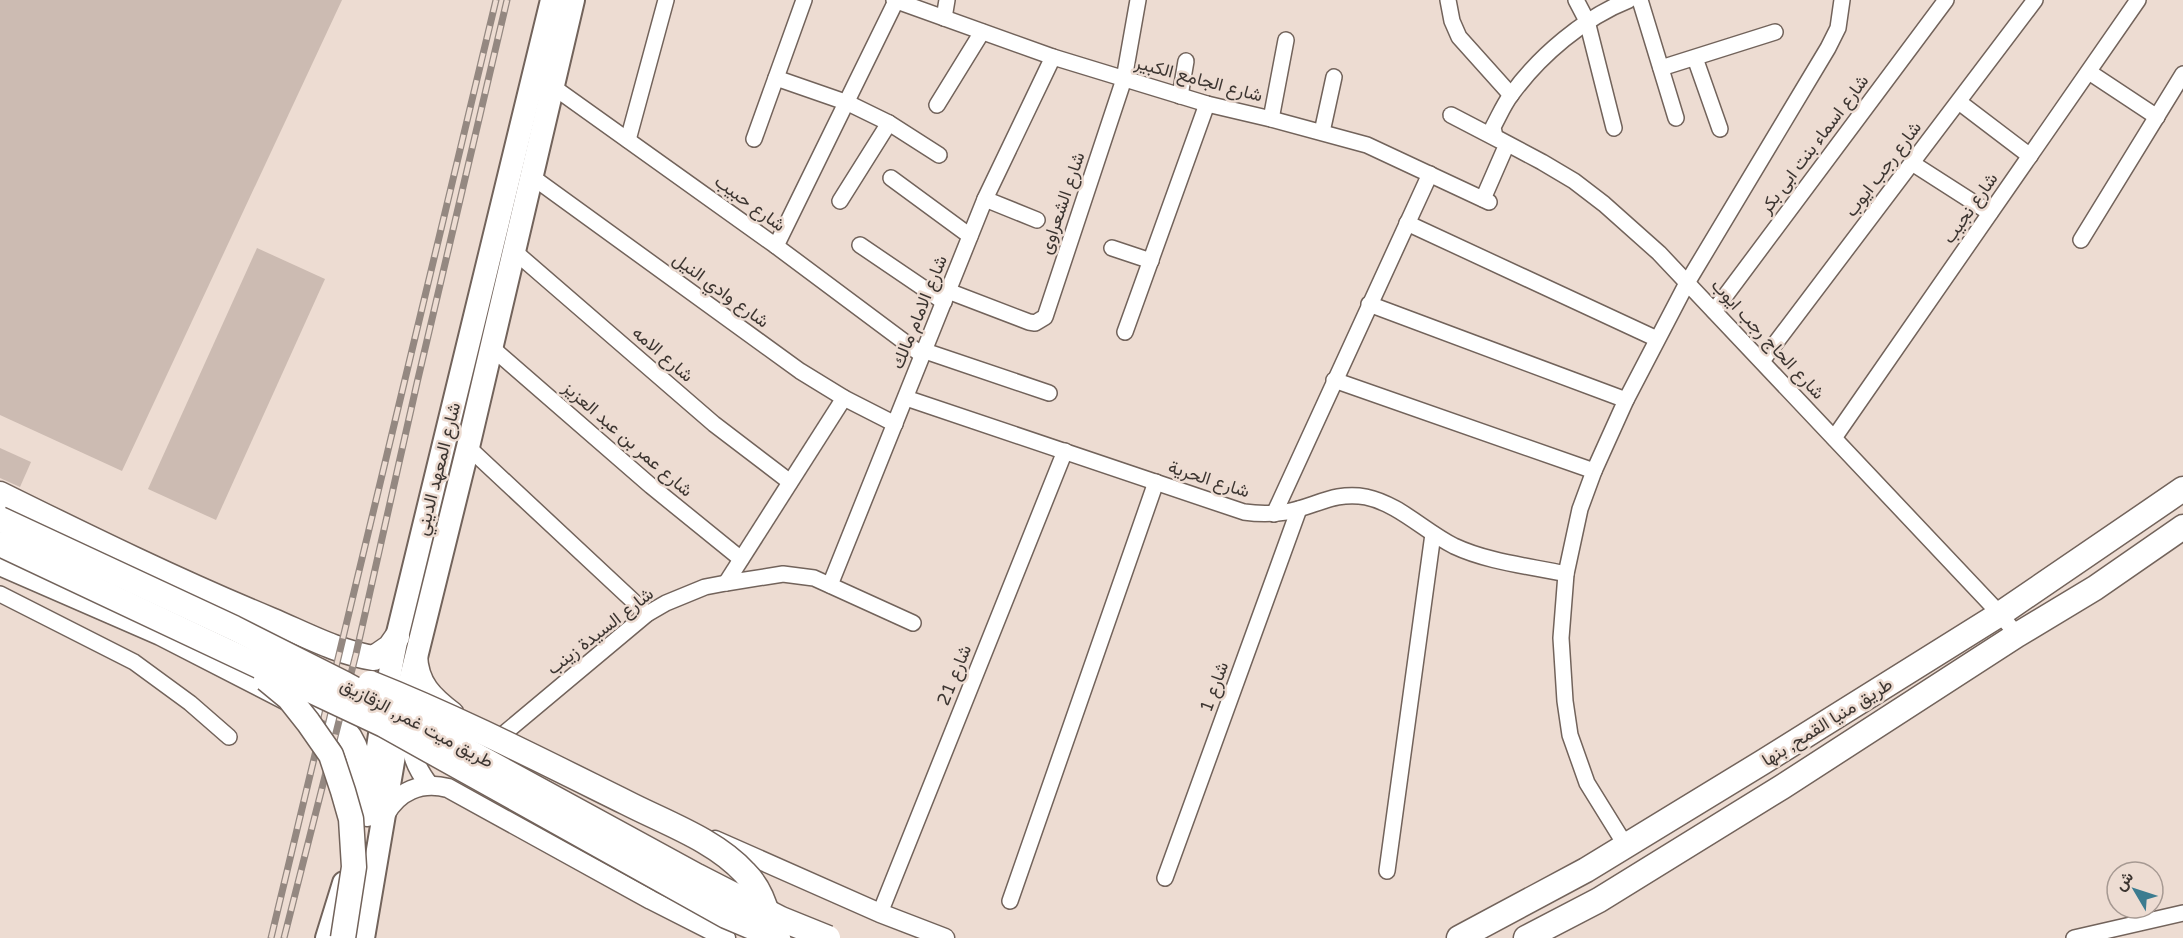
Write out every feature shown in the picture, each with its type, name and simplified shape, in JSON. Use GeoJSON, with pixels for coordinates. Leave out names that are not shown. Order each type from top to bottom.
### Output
{"type":"FeatureCollection","features":[{"type":"Feature","properties":{"kind":"highway","name":"طريق منيا القمح, بنها"},"geometry":{"type":"LineString","coordinates":[[1459,938],[1626,846],[2000,614],[2183,489]]}},
{"type":"Feature","properties":{"kind":"highway","name":"طريق ميت غمر, الزقازيق"},"geometry":{"type":"LineString","coordinates":[[0,494],[109,548],[356,654],[374,658],[390,647],[397,637]]}},
{"type":"Feature","properties":{"kind":"highway","name":"طريق ميت غمر, الزقازيق"},"geometry":{"type":"LineString","coordinates":[[0,519],[291,656],[697,876],[782,919],[828,938]]}},
{"type":"Feature","properties":{"kind":"highway","name":"طريق منيا القمح, بنها"},"geometry":{"type":"LineString","coordinates":[[1526,938],[1599,900],[1782,787],[2017,635],[2095,588],[2183,527]]}},
{"type":"Feature","properties":{"kind":"highway","name":"طريق ميت غمر, الزقازيق"},"geometry":{"type":"LineString","coordinates":[[0,544],[384,725],[726,916],[778,938]]}},
{"type":"Feature","properties":{"kind":"highway"},"geometry":{"type":"LineString","coordinates":[[2078,561],[2095,588]]}},
{"type":"Feature","properties":{"kind":"highway"},"geometry":{"type":"LineString","coordinates":[[0,562],[161,633],[338,724],[349,735],[356,749],[376,815]]}},
{"type":"Feature","properties":{"kind":"highway"},"geometry":{"type":"LineString","coordinates":[[210,644],[261,675],[289,698],[331,755],[351,819],[354,867],[343,938]]}},
{"type":"Feature","properties":{"kind":"highway"},"geometry":{"type":"LineString","coordinates":[[291,656],[346,673],[435,708],[710,846],[744,872],[754,883],[767,910],[772,938]]}},
{"type":"Feature","properties":{"kind":"highway"},"geometry":{"type":"LineString","coordinates":[[1586,870],[1599,900]]}},
{"type":"Feature","properties":{"kind":"main road","name":"شارع المعهد الديني"},"geometry":{"type":"LineString","coordinates":[[363,938],[376,815],[379,745],[388,677],[552,0]]}},
{"type":"Feature","properties":{"kind":"main road","name":"شارع المعهد الديني"},"geometry":{"type":"LineString","coordinates":[[327,938],[376,815],[395,749],[573,0]]}},
{"type":"Feature","properties":{"kind":"street"},"geometry":{"type":"LineString","coordinates":[[628,140],[666,0]]}},
{"type":"Feature","properties":{"kind":"street"},"geometry":{"type":"LineString","coordinates":[[754,139],[804,0]]}},
{"type":"Feature","properties":{"kind":"street"},"geometry":{"type":"LineString","coordinates":[[944,18],[947,0]]}},
{"type":"Feature","properties":{"kind":"street","name":"شارع الشعراوى"},"geometry":{"type":"LineString","coordinates":[[946,297],[1029,322],[1040,321],[1045,316],[1124,79],[1138,0]]}},
{"type":"Feature","properties":{"kind":"street"},"geometry":{"type":"LineString","coordinates":[[1448,0],[1454,29],[1459,37],[1511,95]]}},
{"type":"Feature","properties":{"kind":"street"},"geometry":{"type":"LineString","coordinates":[[1576,0],[1587,21],[1614,128]]}},
{"type":"Feature","properties":{"kind":"street"},"geometry":{"type":"LineString","coordinates":[[1503,142],[1495,137],[1493,127],[1511,95],[1559,44],[1587,21],[1610,7],[1629,0]]}},
{"type":"Feature","properties":{"kind":"street"},"geometry":{"type":"LineString","coordinates":[[1640,0],[1676,118]]}},
{"type":"Feature","properties":{"kind":"street"},"geometry":{"type":"LineString","coordinates":[[1626,846],[1587,783],[1570,735],[1565,700],[1561,638],[1566,574],[1580,509],[1594,471],[1626,400],[1687,283],[1828,48],[1838,28],[1842,0]]}},
{"type":"Feature","properties":{"kind":"street","name":"شارع اسماء بنت ابى بكر"},"geometry":{"type":"LineString","coordinates":[[1714,311],[1946,0]]}},
{"type":"Feature","properties":{"kind":"street","name":"شارع رجب ايوب"},"geometry":{"type":"LineString","coordinates":[[1762,361],[2036,0]]}},
{"type":"Feature","properties":{"kind":"street","name":"شارع نجيب"},"geometry":{"type":"LineString","coordinates":[[1834,438],[2138,0]]}},
{"type":"Feature","properties":{"kind":"street"},"geometry":{"type":"LineString","coordinates":[[776,246],[848,103],[895,1]]}},
{"type":"Feature","properties":{"kind":"street","name":"شارع الجامع الكبير"},"geometry":{"type":"LineString","coordinates":[[895,1],[1053,57],[1124,79],[1207,104],[1367,145],[1486,200],[1503,142]]}},
{"type":"Feature","properties":{"kind":"street"},"geometry":{"type":"LineString","coordinates":[[937,105],[982,32]]}},
{"type":"Feature","properties":{"kind":"street"},"geometry":{"type":"LineString","coordinates":[[1661,68],[1775,32]]}},
{"type":"Feature","properties":{"kind":"street"},"geometry":{"type":"LineString","coordinates":[[1271,119],[1286,40]]}},
{"type":"Feature","properties":{"kind":"street","name":"شارع الامام مالك"},"geometry":{"type":"LineString","coordinates":[[830,585],[985,199],[1053,57]]}},
{"type":"Feature","properties":{"kind":"street"},"geometry":{"type":"LineString","coordinates":[[1695,58],[1720,129]]}},
{"type":"Feature","properties":{"kind":"street"},"geometry":{"type":"LineString","coordinates":[[1180,96],[1186,61]]}},
{"type":"Feature","properties":{"kind":"street"},"geometry":{"type":"LineString","coordinates":[[2089,72],[2157,117]]}},
{"type":"Feature","properties":{"kind":"street"},"geometry":{"type":"LineString","coordinates":[[2081,240],[2183,74]]}},
{"type":"Feature","properties":{"kind":"street"},"geometry":{"type":"LineString","coordinates":[[1322,132],[1334,77]]}},
{"type":"Feature","properties":{"kind":"street"},"geometry":{"type":"LineString","coordinates":[[776,78],[848,103],[889,123],[939,155]]}},
{"type":"Feature","properties":{"kind":"street","name":"شارع حبيب"},"geometry":{"type":"LineString","coordinates":[[552,86],[924,353],[1049,393]]}},
{"type":"Feature","properties":{"kind":"street"},"geometry":{"type":"LineString","coordinates":[[1959,102],[2030,156]]}},
{"type":"Feature","properties":{"kind":"street"},"geometry":{"type":"LineString","coordinates":[[1125,332],[1207,104]]}},
{"type":"Feature","properties":{"kind":"street","name":"شارع الحاج رجب ايوب"},"geometry":{"type":"LineString","coordinates":[[1451,115],[1574,181],[1604,204],[1659,253],[2000,614],[2017,635]]}},
{"type":"Feature","properties":{"kind":"street"},"geometry":{"type":"LineString","coordinates":[[840,201],[889,123]]}},
{"type":"Feature","properties":{"kind":"street"},"geometry":{"type":"LineString","coordinates":[[1912,163],[1990,213]]}},
{"type":"Feature","properties":{"kind":"street"},"geometry":{"type":"LineString","coordinates":[[1274,513],[1430,174]]}},
{"type":"Feature","properties":{"kind":"street","name":"شارع وادي النيل"},"geometry":{"type":"LineString","coordinates":[[531,176],[800,371],[844,398],[895,424]]}},
{"type":"Feature","properties":{"kind":"street"},"geometry":{"type":"LineString","coordinates":[[891,178],[970,236]]}},
{"type":"Feature","properties":{"kind":"street"},"geometry":{"type":"LineString","coordinates":[[985,199],[1037,220]]}},
{"type":"Feature","properties":{"kind":"street"},"geometry":{"type":"LineString","coordinates":[[1407,224],[1657,339]]}},
{"type":"Feature","properties":{"kind":"street"},"geometry":{"type":"LineString","coordinates":[[860,245],[946,297]]}},
{"type":"Feature","properties":{"kind":"street"},"geometry":{"type":"LineString","coordinates":[[1112,248],[1151,261]]}},
{"type":"Feature","properties":{"kind":"street","name":"شارع الامه"},"geometry":{"type":"LineString","coordinates":[[514,250],[714,424],[790,482]]}},
{"type":"Feature","properties":{"kind":"street"},"geometry":{"type":"LineString","coordinates":[[1369,304],[1626,400]]}},
{"type":"Feature","properties":{"kind":"street","name":"شارع عمر بن عبد العزيز"},"geometry":{"type":"LineString","coordinates":[[491,347],[651,486],[741,559]]}},
{"type":"Feature","properties":{"kind":"street"},"geometry":{"type":"LineString","coordinates":[[1334,380],[1594,471]]}},
{"type":"Feature","properties":{"kind":"street"},"geometry":{"type":"LineString","coordinates":[[726,583],[844,398]]}},
{"type":"Feature","properties":{"kind":"street","name":"شارع الحرية"},"geometry":{"type":"LineString","coordinates":[[906,398],[1244,512],[1274,513],[1299,509],[1337,496],[1363,496],[1389,504],[1433,534],[1473,554],[1566,574]]}},
{"type":"Feature","properties":{"kind":"street"},"geometry":{"type":"LineString","coordinates":[[468,447],[647,614]]}},
{"type":"Feature","properties":{"kind":"street","name":"شارع 21"},"geometry":{"type":"LineString","coordinates":[[880,913],[1065,452]]}},
{"type":"Feature","properties":{"kind":"street"},"geometry":{"type":"LineString","coordinates":[[1010,901],[1156,482]]}},
{"type":"Feature","properties":{"kind":"street","name":"شارع 1"},"geometry":{"type":"LineString","coordinates":[[1165,878],[1299,509]]}},
{"type":"Feature","properties":{"kind":"street"},"geometry":{"type":"LineString","coordinates":[[1387,872],[1433,534]]}},
{"type":"Feature","properties":{"kind":"street","name":"شارع السيدة زينب"},"geometry":{"type":"LineString","coordinates":[[494,742],[647,614],[685,594],[726,583],[793,574],[814,578],[913,623]]}},
{"type":"Feature","properties":{"kind":"street"},"geometry":{"type":"LineString","coordinates":[[0,594],[134,662],[229,737]]}},
{"type":"Feature","properties":{"kind":"street"},"geometry":{"type":"LineString","coordinates":[[418,654],[420,674],[435,698],[494,742],[880,913],[945,938]]}},
{"type":"Feature","properties":{"kind":"street"},"geometry":{"type":"LineString","coordinates":[[429,785],[416,766],[412,755],[411,734],[420,713],[435,698]]}},
{"type":"Feature","properties":{"kind":"street"},"geometry":{"type":"LineString","coordinates":[[376,815],[406,792],[417,787],[429,785],[448,789],[651,900],[726,938]]}},
{"type":"Feature","properties":{"kind":"street"},"geometry":{"type":"LineString","coordinates":[[2074,938],[2183,913]]}},
{"type":"Feature","properties":{"kind":"building"},"geometry":{"type":"Polygon","coordinates":[[[0,0],[342,0],[122,471],[0,415],[0,0]]]}},
{"type":"Feature","properties":{"kind":"building"},"geometry":{"type":"Polygon","coordinates":[[[257,248],[325,279],[216,520],[148,489],[257,248]]]}},
{"type":"Feature","properties":{"kind":"building"},"geometry":{"type":"Polygon","coordinates":[[[0,448],[31,462],[20,487],[0,478],[0,448]]]}},
{"type":"Feature","properties":{"kind":"railway"},"geometry":{"type":"LineString","coordinates":[[271,938],[496,0]]}},
{"type":"Feature","properties":{"kind":"railway"},"geometry":{"type":"LineString","coordinates":[[284,938],[356,654],[507,0]]}}]}
